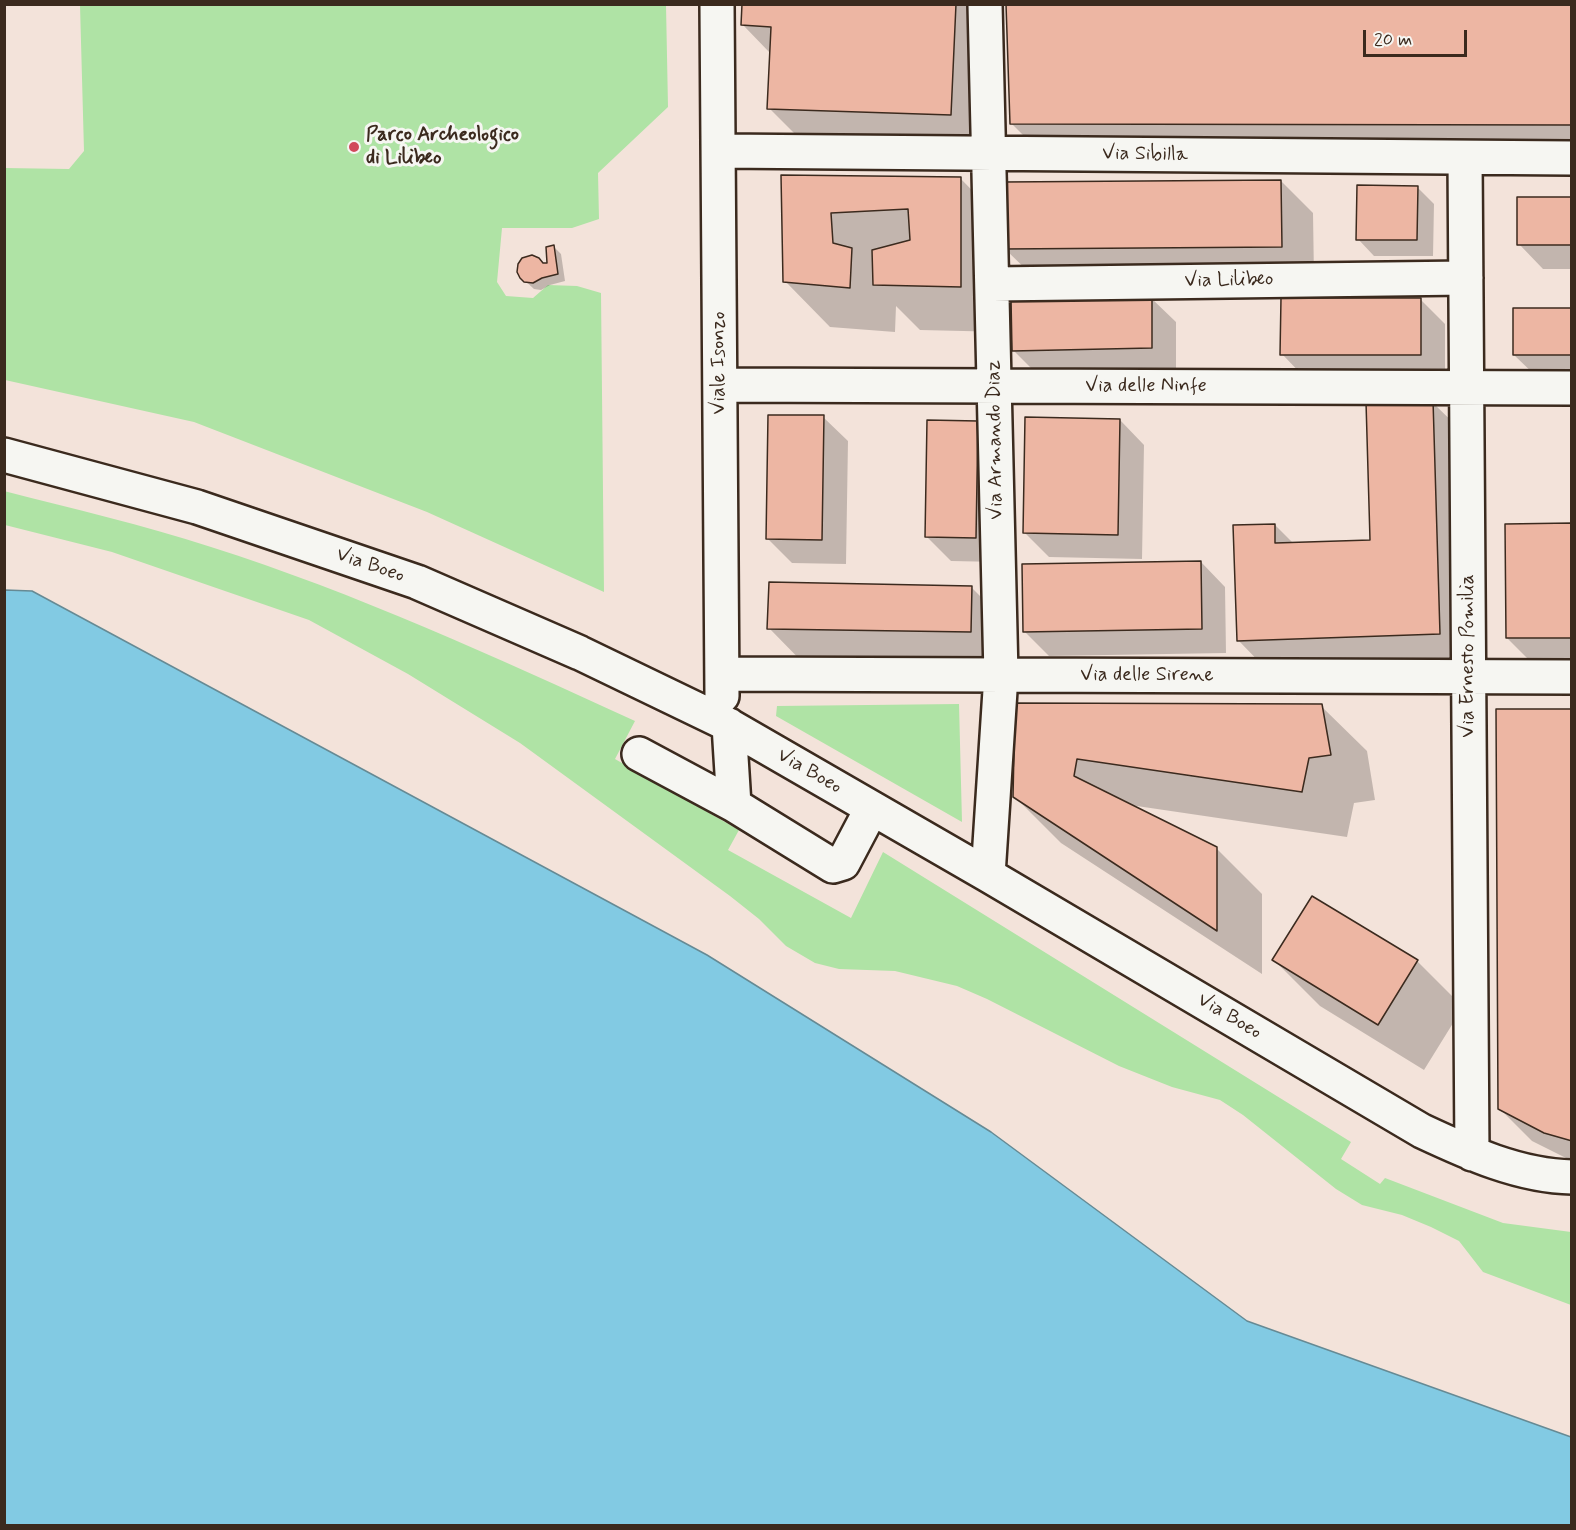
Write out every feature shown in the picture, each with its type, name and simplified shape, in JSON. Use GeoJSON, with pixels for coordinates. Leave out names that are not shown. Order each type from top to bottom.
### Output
{"type":"FeatureCollection","features":[{"type":"Feature","properties":{"kind":"street","name":"Viale Isonzo"},"geometry":{"type":"LineString","coordinates":[[717,4],[722,674],[734,805]]}},
{"type":"Feature","properties":{"kind":"street","name":"Via Armando Diaz"},"geometry":{"type":"LineString","coordinates":[[985,4],[1001,675],[988,875]]}},
{"type":"Feature","properties":{"kind":"street","name":"Via Sibilla"},"geometry":{"type":"LineString","coordinates":[[719,151],[1572,158]]}},
{"type":"Feature","properties":{"kind":"street","name":"Via Ernesto Pomilia"},"geometry":{"type":"LineString","coordinates":[[1465,158],[1472,1154]]}},
{"type":"Feature","properties":{"kind":"street","name":"Via Lilibeo"},"geometry":{"type":"LineString","coordinates":[[993,284],[1466,278]]}},
{"type":"Feature","properties":{"kind":"street","name":"Via delle Ninfe"},"geometry":{"type":"LineString","coordinates":[[720,385],[1572,388]]}},
{"type":"Feature","properties":{"kind":"street","name":"Via Boeo"},"geometry":{"type":"LineString","coordinates":[[4,455],[197,507],[417,582],[580,653],[726,724],[988,875],[1422,1131],[1505,1166],[1557,1177],[1572,1177]]}},
{"type":"Feature","properties":{"kind":"street","name":"Via delle Sirene"},"geometry":{"type":"LineString","coordinates":[[722,674],[1572,677]]}},
{"type":"Feature","properties":{"kind":"street"},"geometry":{"type":"LineString","coordinates":[[639,754],[734,805],[833,866],[843,863],[872,808]]}},
{"type":"Feature","properties":{"kind":"green space"},"geometry":{"type":"Polygon","coordinates":[[[80,5],[666,5],[668,107],[598,173],[599,219],[572,228],[502,228],[497,282],[506,296],[533,298],[548,285],[577,286],[601,293],[604,592],[427,512],[194,422],[5,380],[5,168],[69,169],[84,151],[80,5]]]}},
{"type":"Feature","properties":{"kind":"green space"},"geometry":{"type":"Polygon","coordinates":[[[4,491],[108,517],[265,565],[372,605],[635,721],[615,759],[739,830],[728,850],[851,918],[883,852],[1351,1142],[1341,1159],[1380,1184],[1385,1178],[1503,1223],[1571,1232],[1571,1305],[1483,1272],[1459,1241],[1431,1227],[1402,1215],[1362,1205],[1336,1189],[1243,1115],[1220,1100],[1172,1087],[1119,1066],[957,986],[895,971],[839,969],[815,963],[786,946],[759,919],[730,896],[520,743],[408,674],[309,620],[112,552],[5,525],[4,491]]]}},
{"type":"Feature","properties":{"kind":"green space"},"geometry":{"type":"Polygon","coordinates":[[[959,704],[962,822],[776,716],[777,706],[959,704]]]}},
{"type":"Feature","properties":{"kind":"water"},"geometry":{"type":"Polygon","coordinates":[[[5,590],[32,591],[707,955],[991,1132],[1247,1321],[1571,1437],[1571,1525],[5,1525],[5,590]]]}},
{"type":"Feature","properties":{"kind":"building"},"geometry":{"type":"Polygon","coordinates":[[[742,4],[956,4],[951,115],[767,109],[771,27],[741,25],[742,4]]]}},
{"type":"Feature","properties":{"kind":"building"},"geometry":{"type":"Polygon","coordinates":[[[1006,4],[1572,4],[1572,125],[1010,124],[1006,4]]]}},
{"type":"Feature","properties":{"kind":"building"},"geometry":{"type":"Polygon","coordinates":[[[781,175],[961,177],[961,287],[873,285],[872,250],[910,240],[908,209],[831,213],[833,243],[852,248],[850,288],[783,282],[781,175]]]}},
{"type":"Feature","properties":{"kind":"building"},"geometry":{"type":"Polygon","coordinates":[[[1281,180],[1282,247],[1003,249],[1003,182],[1281,180]]]}},
{"type":"Feature","properties":{"kind":"building"},"geometry":{"type":"Polygon","coordinates":[[[1357,185],[1418,186],[1417,240],[1356,240],[1357,185]]]}},
{"type":"Feature","properties":{"kind":"building"},"geometry":{"type":"Polygon","coordinates":[[[1517,197],[1572,197],[1572,245],[1517,245],[1517,197]]]}},
{"type":"Feature","properties":{"kind":"building"},"geometry":{"type":"Polygon","coordinates":[[[554,245],[558,274],[533,283],[524,282],[517,272],[522,258],[532,255],[543,263],[547,263],[546,247],[554,245]]]}},
{"type":"Feature","properties":{"kind":"building"},"geometry":{"type":"Polygon","coordinates":[[[1152,296],[1152,348],[1012,351],[1011,299],[1152,296]]]}},
{"type":"Feature","properties":{"kind":"building"},"geometry":{"type":"Polygon","coordinates":[[[1281,298],[1421,298],[1421,355],[1280,355],[1281,298]]]}},
{"type":"Feature","properties":{"kind":"building"},"geometry":{"type":"Polygon","coordinates":[[[1513,308],[1572,308],[1572,355],[1513,355],[1513,308]]]}},
{"type":"Feature","properties":{"kind":"building"},"geometry":{"type":"Polygon","coordinates":[[[1433,400],[1440,634],[1237,641],[1233,525],[1275,524],[1275,543],[1370,540],[1366,402],[1433,400]]]}},
{"type":"Feature","properties":{"kind":"building"},"geometry":{"type":"Polygon","coordinates":[[[768,415],[824,415],[822,540],[766,539],[768,415]]]}},
{"type":"Feature","properties":{"kind":"building"},"geometry":{"type":"Polygon","coordinates":[[[1025,417],[1120,419],[1118,535],[1023,533],[1025,417]]]}},
{"type":"Feature","properties":{"kind":"building"},"geometry":{"type":"Polygon","coordinates":[[[927,420],[978,421],[976,538],[925,537],[927,420]]]}},
{"type":"Feature","properties":{"kind":"building"},"geometry":{"type":"Polygon","coordinates":[[[1572,523],[1572,638],[1506,638],[1505,524],[1572,523]]]}},
{"type":"Feature","properties":{"kind":"building"},"geometry":{"type":"Polygon","coordinates":[[[1201,561],[1202,629],[1023,632],[1022,564],[1201,561]]]}},
{"type":"Feature","properties":{"kind":"building"},"geometry":{"type":"Polygon","coordinates":[[[769,582],[972,586],[971,632],[767,629],[769,582]]]}},
{"type":"Feature","properties":{"kind":"building"},"geometry":{"type":"Polygon","coordinates":[[[1015,703],[1322,704],[1331,755],[1309,758],[1302,792],[1077,759],[1074,776],[1217,847],[1217,931],[1013,797],[1015,703]]]}},
{"type":"Feature","properties":{"kind":"building"},"geometry":{"type":"Polygon","coordinates":[[[1496,709],[1572,709],[1572,1141],[1544,1133],[1498,1109],[1496,709]]]}},
{"type":"Feature","properties":{"kind":"building"},"geometry":{"type":"Polygon","coordinates":[[[1312,896],[1418,960],[1378,1025],[1272,960],[1312,896]]]}},
{"type":"Feature","properties":{"kind":"place","name":"Parco Archeologico di Lilibeo"},"geometry":{"type":"Point","coordinates":[354,147]}}]}
